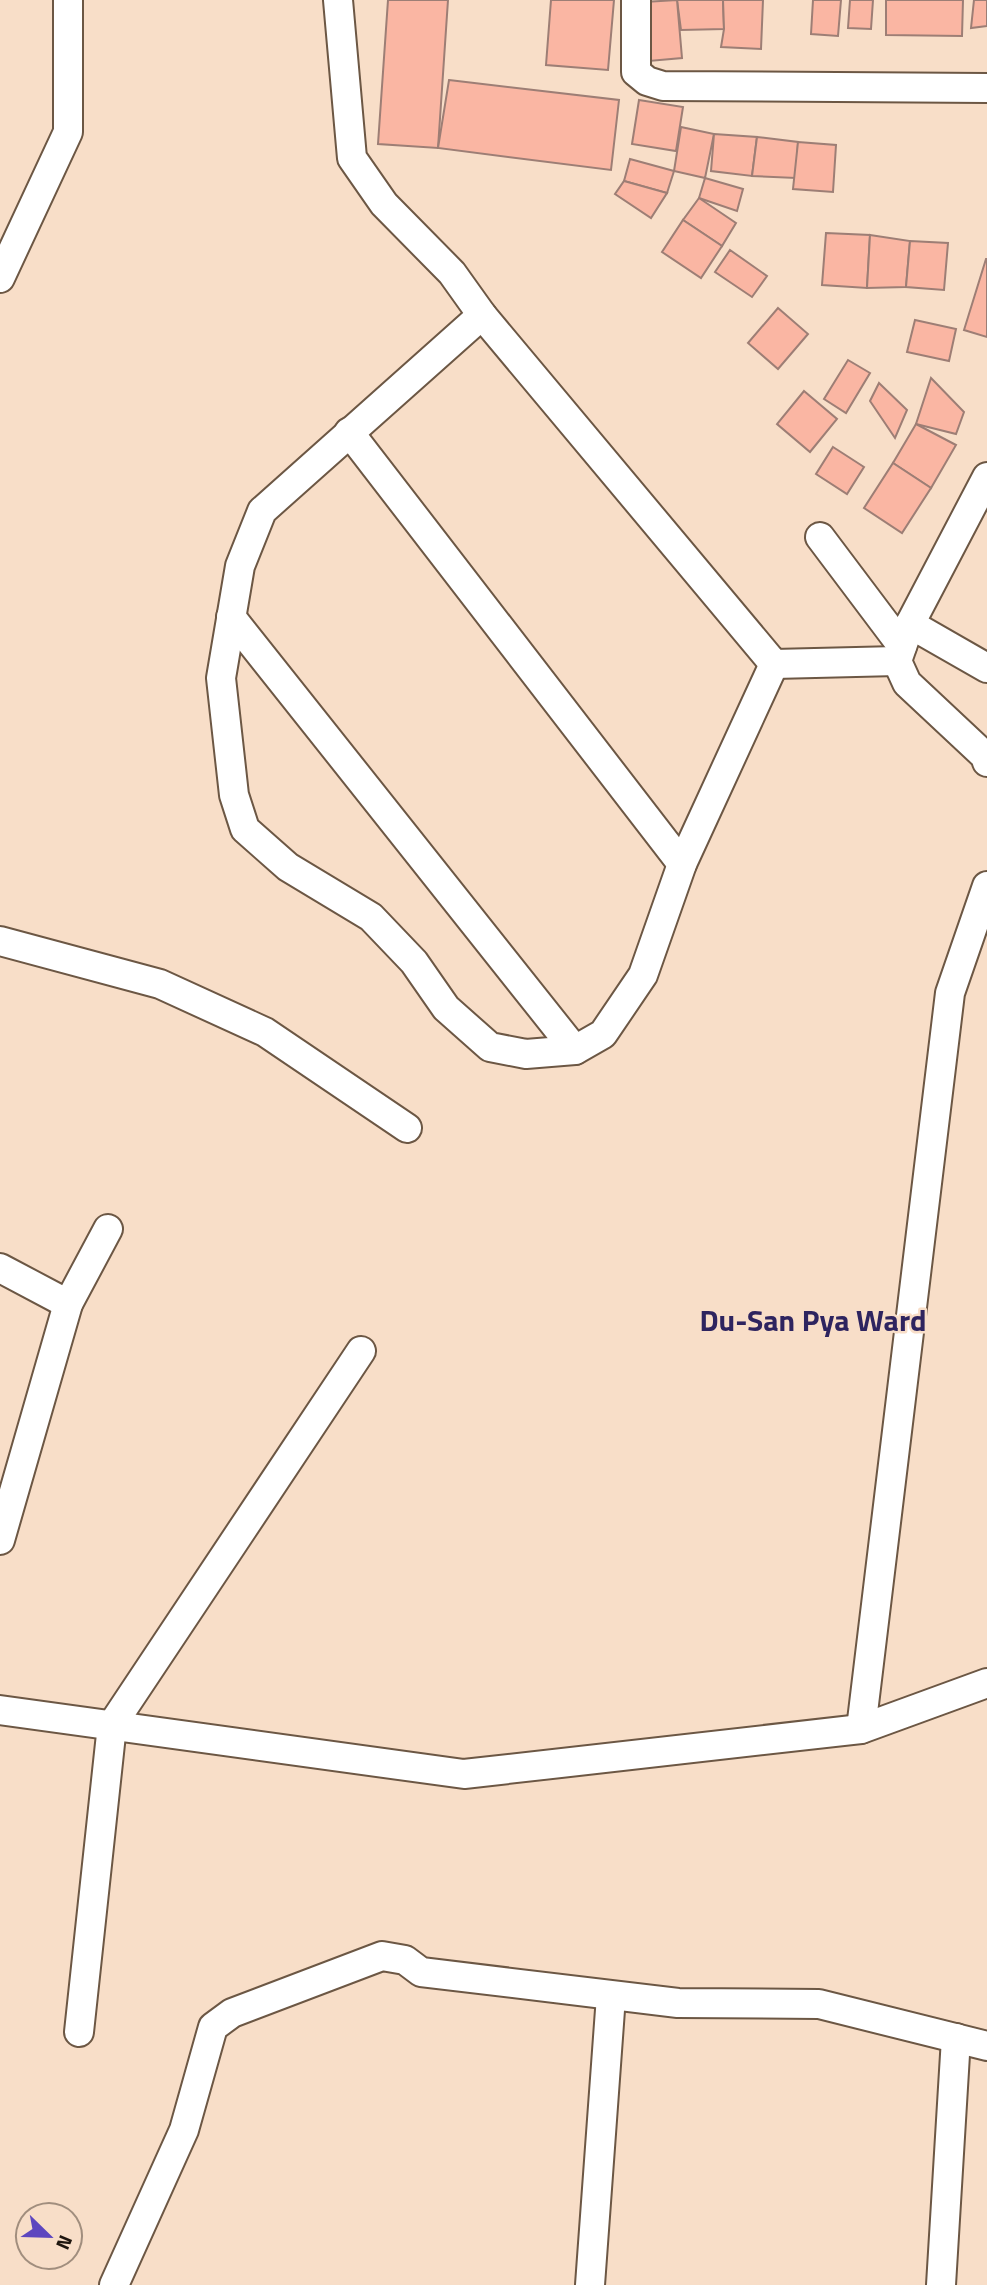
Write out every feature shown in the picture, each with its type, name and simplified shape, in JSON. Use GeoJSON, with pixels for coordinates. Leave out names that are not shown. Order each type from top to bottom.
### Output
{"type":"FeatureCollection","features":[{"type":"Feature","properties":{"kind":"street"},"geometry":{"type":"LineString","coordinates":[[0,278],[68,132],[68,0]]}},
{"type":"Feature","properties":{"kind":"street"},"geometry":{"type":"LineString","coordinates":[[338,0],[352,158],[384,204],[452,273],[482,315],[774,664]]}},
{"type":"Feature","properties":{"kind":"street"},"geometry":{"type":"LineString","coordinates":[[636,0],[636,72],[647,81],[663,86],[987,88]]}},
{"type":"Feature","properties":{"kind":"street"},"geometry":{"type":"LineString","coordinates":[[482,315],[262,511],[240,566],[221,678],[234,795],[245,829],[288,867],[371,917],[414,962],[446,1008],[490,1047],[526,1054],[575,1050],[603,1034],[643,975],[682,864],[774,664]]}},
{"type":"Feature","properties":{"kind":"street"},"geometry":{"type":"LineString","coordinates":[[349,432],[682,864]]}},
{"type":"Feature","properties":{"kind":"street"},"geometry":{"type":"LineString","coordinates":[[903,644],[987,477]]}},
{"type":"Feature","properties":{"kind":"street"},"geometry":{"type":"LineString","coordinates":[[820,537],[903,644],[907,683],[985,756],[987,762]]}},
{"type":"Feature","properties":{"kind":"street"},"geometry":{"type":"LineString","coordinates":[[231,617],[575,1050]]}},
{"type":"Feature","properties":{"kind":"street"},"geometry":{"type":"LineString","coordinates":[[774,664],[903,644],[987,668]]}},
{"type":"Feature","properties":{"kind":"street"},"geometry":{"type":"LineString","coordinates":[[861,1729],[950,993],[987,886]]}},
{"type":"Feature","properties":{"kind":"street"},"geometry":{"type":"LineString","coordinates":[[0,940],[160,984],[265,1032],[407,1128]]}},
{"type":"Feature","properties":{"kind":"street"},"geometry":{"type":"LineString","coordinates":[[0,1540],[68,1304],[108,1229]]}},
{"type":"Feature","properties":{"kind":"street"},"geometry":{"type":"LineString","coordinates":[[0,1268],[68,1304]]}},
{"type":"Feature","properties":{"kind":"street"},"geometry":{"type":"LineString","coordinates":[[79,2032],[112,1725],[361,1351]]}},
{"type":"Feature","properties":{"kind":"street"},"geometry":{"type":"LineString","coordinates":[[0,1710],[464,1774],[861,1729],[987,1682]]}},
{"type":"Feature","properties":{"kind":"street"},"geometry":{"type":"LineString","coordinates":[[114,2285],[184,2130],[213,2027],[232,2013],[382,1956],[405,1960],[421,1972],[611,1996],[678,2003],[819,2004],[987,2046]]}},
{"type":"Feature","properties":{"kind":"street"},"geometry":{"type":"LineString","coordinates":[[590,2285],[611,1996]]}},
{"type":"Feature","properties":{"kind":"street"},"geometry":{"type":"LineString","coordinates":[[941,2285],[956,2038]]}},
{"type":"Feature","properties":{"kind":"building"},"geometry":{"type":"Polygon","coordinates":[[[388,0],[448,0],[438,148],[378,144],[388,0]]]}},
{"type":"Feature","properties":{"kind":"building"},"geometry":{"type":"Polygon","coordinates":[[[551,0],[614,0],[608,70],[546,65],[551,0]]]}},
{"type":"Feature","properties":{"kind":"building"},"geometry":{"type":"Polygon","coordinates":[[[677,0],[723,0],[724,29],[681,30],[677,0]]]}},
{"type":"Feature","properties":{"kind":"building"},"geometry":{"type":"Polygon","coordinates":[[[677,0],[682,58],[649,61],[644,2],[677,0]]]}},
{"type":"Feature","properties":{"kind":"building"},"geometry":{"type":"Polygon","coordinates":[[[723,0],[763,0],[761,49],[721,47],[724,29],[723,0]]]}},
{"type":"Feature","properties":{"kind":"building"},"geometry":{"type":"Polygon","coordinates":[[[813,0],[841,0],[838,36],[811,34],[813,0]]]}},
{"type":"Feature","properties":{"kind":"building"},"geometry":{"type":"Polygon","coordinates":[[[850,0],[873,0],[871,29],[848,28],[850,0]]]}},
{"type":"Feature","properties":{"kind":"building"},"geometry":{"type":"Polygon","coordinates":[[[886,0],[963,0],[962,36],[886,35],[886,0]]]}},
{"type":"Feature","properties":{"kind":"building"},"geometry":{"type":"Polygon","coordinates":[[[974,0],[987,0],[987,26],[971,28],[974,0]]]}},
{"type":"Feature","properties":{"kind":"building"},"geometry":{"type":"Polygon","coordinates":[[[449,80],[619,100],[611,170],[438,148],[449,80]]]}},
{"type":"Feature","properties":{"kind":"building"},"geometry":{"type":"Polygon","coordinates":[[[639,100],[683,107],[676,151],[632,144],[639,100]]]}},
{"type":"Feature","properties":{"kind":"building"},"geometry":{"type":"Polygon","coordinates":[[[681,127],[714,134],[705,178],[674,171],[681,127]]]}},
{"type":"Feature","properties":{"kind":"building"},"geometry":{"type":"Polygon","coordinates":[[[714,134],[757,137],[752,176],[711,171],[714,134]]]}},
{"type":"Feature","properties":{"kind":"building"},"geometry":{"type":"Polygon","coordinates":[[[757,137],[798,142],[796,178],[752,176],[757,137]]]}},
{"type":"Feature","properties":{"kind":"building"},"geometry":{"type":"Polygon","coordinates":[[[798,142],[836,145],[833,192],[793,189],[798,142]]]}},
{"type":"Feature","properties":{"kind":"building"},"geometry":{"type":"Polygon","coordinates":[[[630,159],[674,171],[667,193],[624,181],[630,159]]]}},
{"type":"Feature","properties":{"kind":"building"},"geometry":{"type":"Polygon","coordinates":[[[705,178],[743,189],[737,211],[699,198],[705,178]]]}},
{"type":"Feature","properties":{"kind":"building"},"geometry":{"type":"Polygon","coordinates":[[[624,181],[667,193],[651,218],[615,194],[624,181]]]}},
{"type":"Feature","properties":{"kind":"building"},"geometry":{"type":"Polygon","coordinates":[[[699,198],[736,223],[722,246],[683,220],[699,198]]]}},
{"type":"Feature","properties":{"kind":"building"},"geometry":{"type":"Polygon","coordinates":[[[683,220],[722,246],[701,278],[662,252],[683,220]]]}},
{"type":"Feature","properties":{"kind":"building"},"geometry":{"type":"Polygon","coordinates":[[[826,233],[870,235],[867,288],[822,285],[826,233]]]}},
{"type":"Feature","properties":{"kind":"building"},"geometry":{"type":"Polygon","coordinates":[[[870,235],[910,241],[906,287],[867,288],[870,235]]]}},
{"type":"Feature","properties":{"kind":"building"},"geometry":{"type":"Polygon","coordinates":[[[910,241],[948,243],[944,290],[906,287],[910,241]]]}},
{"type":"Feature","properties":{"kind":"building"},"geometry":{"type":"Polygon","coordinates":[[[730,250],[767,276],[752,297],[715,272],[730,250]]]}},
{"type":"Feature","properties":{"kind":"building"},"geometry":{"type":"Polygon","coordinates":[[[987,259],[987,337],[964,330],[987,259]]]}},
{"type":"Feature","properties":{"kind":"building"},"geometry":{"type":"Polygon","coordinates":[[[778,308],[808,334],[778,369],[748,343],[778,308]]]}},
{"type":"Feature","properties":{"kind":"building"},"geometry":{"type":"Polygon","coordinates":[[[915,320],[956,329],[949,361],[907,352],[915,320]]]}},
{"type":"Feature","properties":{"kind":"building"},"geometry":{"type":"Polygon","coordinates":[[[848,360],[870,373],[846,413],[824,399],[848,360]]]}},
{"type":"Feature","properties":{"kind":"building"},"geometry":{"type":"Polygon","coordinates":[[[931,378],[964,412],[956,434],[916,424],[931,378]]]}},
{"type":"Feature","properties":{"kind":"building"},"geometry":{"type":"Polygon","coordinates":[[[879,383],[907,410],[895,438],[870,401],[879,383]]]}},
{"type":"Feature","properties":{"kind":"building"},"geometry":{"type":"Polygon","coordinates":[[[804,391],[837,419],[810,452],[777,424],[804,391]]]}},
{"type":"Feature","properties":{"kind":"building"},"geometry":{"type":"Polygon","coordinates":[[[916,424],[956,445],[931,488],[893,463],[916,424]]]}},
{"type":"Feature","properties":{"kind":"building"},"geometry":{"type":"Polygon","coordinates":[[[833,447],[864,467],[847,494],[816,474],[833,447]]]}},
{"type":"Feature","properties":{"kind":"building"},"geometry":{"type":"Polygon","coordinates":[[[893,463],[931,488],[902,533],[864,508],[893,463]]]}},
{"type":"Feature","properties":{"kind":"district","name":"Du-San Pya Ward"},"geometry":{"type":"Point","coordinates":[813,1320]}}]}
